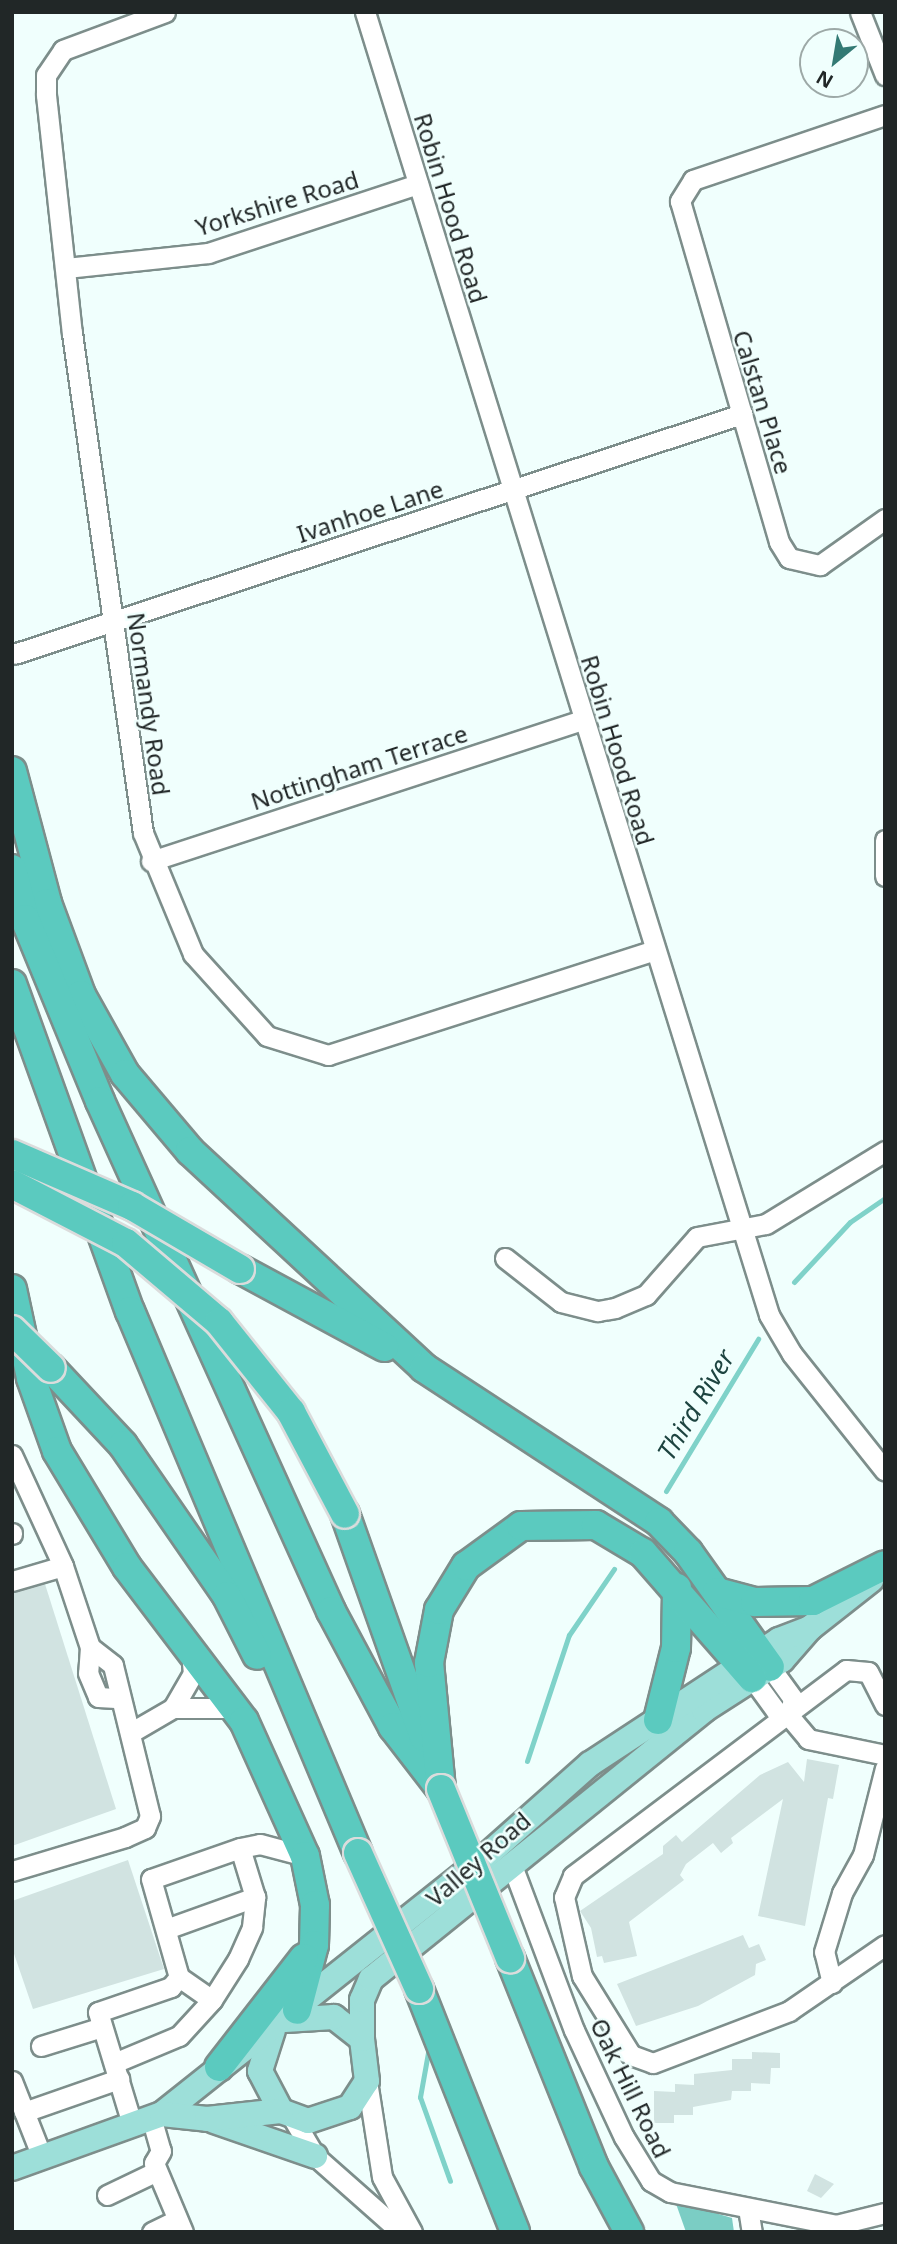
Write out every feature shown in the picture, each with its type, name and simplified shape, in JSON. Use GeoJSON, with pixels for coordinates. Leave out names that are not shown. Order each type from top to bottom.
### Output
{"type":"FeatureCollection","features":[{"type":"Feature","properties":{"kind":"highway"},"geometry":{"type":"LineString","coordinates":[[12,771],[47,903],[76,982],[125,1074],[190,1151],[424,1368]]}},
{"type":"Feature","properties":{"kind":"highway"},"geometry":{"type":"LineString","coordinates":[[12,869],[25,919],[100,1101],[331,1611],[393,1727],[441,1789]]}},
{"type":"Feature","properties":{"kind":"highway"},"geometry":{"type":"LineString","coordinates":[[12,984],[130,1311],[358,1853],[419,1989],[502,2188],[516,2232]]}},
{"type":"Feature","properties":{"kind":"highway"},"geometry":{"type":"LineString","coordinates":[[12,1154],[132,1206],[240,1269],[424,1368],[659,1522],[717,1592],[756,1666]]}},
{"type":"Feature","properties":{"kind":"highway"},"geometry":{"type":"LineString","coordinates":[[12,1184],[126,1243],[219,1322],[291,1412],[345,1514],[441,1789],[594,2167],[629,2232]]}},
{"type":"Feature","properties":{"kind":"highway"},"geometry":{"type":"LineString","coordinates":[[12,1289],[31,1378],[57,1451],[127,1567],[235,1707],[269,1767],[305,1856],[315,1905],[314,1945],[284,2020]]}},
{"type":"Feature","properties":{"kind":"highway"},"geometry":{"type":"LineString","coordinates":[[12,1330],[123,1445],[227,1596],[358,1853]]}},
{"type":"Feature","properties":{"kind":"highway"},"geometry":{"type":"LineString","coordinates":[[441,1789],[429,1663],[439,1610],[466,1566],[521,1526],[596,1525],[643,1553],[756,1666]]}},
{"type":"Feature","properties":{"kind":"highway"},"geometry":{"type":"LineString","coordinates":[[717,1592],[755,1602],[813,1601],[885,1567]]}},
{"type":"Feature","properties":{"kind":"highway"},"geometry":{"type":"LineString","coordinates":[[658,1720],[677,1648],[677,1588]]}},
{"type":"Feature","properties":{"kind":"highway"},"geometry":{"type":"LineString","coordinates":[[219,2067],[314,1945]]}},
{"type":"Feature","properties":{"kind":"highway"},"geometry":{"type":"LineString","coordinates":[[502,2188],[534,2232]]}},
{"type":"Feature","properties":{"kind":"main road","name":"Valley Road"},"geometry":{"type":"LineString","coordinates":[[362,2039],[362,2000],[371,1979],[513,1868],[756,1666],[810,1628],[885,1567]]}},
{"type":"Feature","properties":{"kind":"main road","name":"Valley Road"},"geometry":{"type":"LineString","coordinates":[[14,2161],[42,2157],[148,2118],[284,2020],[590,1764],[658,1720],[756,1666]]}},
{"type":"Feature","properties":{"kind":"main road"},"geometry":{"type":"LineString","coordinates":[[334,2017],[362,2039],[367,2081],[350,2107],[337,2114],[307,2120],[286,2114],[260,2071],[284,2020],[334,2017]]}},
{"type":"Feature","properties":{"kind":"main road","name":"Valley Road"},"geometry":{"type":"LineString","coordinates":[[148,2118],[207,2119],[286,2114]]}},
{"type":"Feature","properties":{"kind":"main road"},"geometry":{"type":"LineString","coordinates":[[207,2119],[315,2156]]}},
{"type":"Feature","properties":{"kind":"street","name":"Normandy Road"},"geometry":{"type":"LineString","coordinates":[[165,12],[77,42],[58,55],[46,75],[66,268],[112,622],[151,861],[193,954],[248,1020],[267,1035],[328,1055],[655,950]]}},
{"type":"Feature","properties":{"kind":"street","name":"Robin Hood Road"},"geometry":{"type":"LineString","coordinates":[[365,12],[582,720],[769,1315],[792,1354],[885,1471]]}},
{"type":"Feature","properties":{"kind":"street"},"geometry":{"type":"LineString","coordinates":[[860,12],[885,75]]}},
{"type":"Feature","properties":{"kind":"street","name":"Calstan Place"},"geometry":{"type":"LineString","coordinates":[[885,115],[693,180],[680,201],[687,235],[779,542],[789,558],[811,565],[834,558],[885,519]]}},
{"type":"Feature","properties":{"kind":"street","name":"Yorkshire Road"},"geometry":{"type":"LineString","coordinates":[[66,268],[208,253],[418,184]]}},
{"type":"Feature","properties":{"kind":"street","name":"Ivanhoe Lane"},"geometry":{"type":"LineString","coordinates":[[14,654],[742,414]]}},
{"type":"Feature","properties":{"kind":"street","name":"Nottingham Terrace"},"geometry":{"type":"LineString","coordinates":[[151,861],[582,720]]}},
{"type":"Feature","properties":{"kind":"street"},"geometry":{"type":"LineString","coordinates":[[885,839],[885,876]]}},
{"type":"Feature","properties":{"kind":"street"},"geometry":{"type":"LineString","coordinates":[[505,1258],[561,1302],[598,1311],[646,1295],[697,1237],[741,1229],[787,1214],[885,1151]]}},
{"type":"Feature","properties":{"kind":"street"},"geometry":{"type":"LineString","coordinates":[[12,1455],[62,1566],[90,1647],[88,1673],[98,1697],[120,1698],[149,1800],[145,1828],[12,1871]]}},
{"type":"Feature","properties":{"kind":"street"},"geometry":{"type":"LineString","coordinates":[[12,1581],[62,1566]]}},
{"type":"Feature","properties":{"kind":"street"},"geometry":{"type":"LineString","coordinates":[[173,1708],[193,1674],[191,1648]]}},
{"type":"Feature","properties":{"kind":"street"},"geometry":{"type":"LineString","coordinates":[[756,1666],[793,1699],[789,1716]]}},
{"type":"Feature","properties":{"kind":"street"},"geometry":{"type":"LineString","coordinates":[[885,1705],[867,1672],[857,1667],[573,1876],[564,1897],[582,1976],[631,2055],[653,2063],[789,2011],[885,1945]]}},
{"type":"Feature","properties":{"kind":"street"},"geometry":{"type":"LineString","coordinates":[[130,1733],[173,1708],[235,1707]]}},
{"type":"Feature","properties":{"kind":"street"},"geometry":{"type":"LineString","coordinates":[[789,1716],[808,1739],[885,1755]]}},
{"type":"Feature","properties":{"kind":"street"},"geometry":{"type":"LineString","coordinates":[[832,1983],[824,1952],[842,1893],[863,1855],[880,1808],[885,1768]]}},
{"type":"Feature","properties":{"kind":"street"},"geometry":{"type":"LineString","coordinates":[[212,2000],[179,1978],[150,1879],[240,1848],[260,1844],[305,1856]]}},
{"type":"Feature","properties":{"kind":"street"},"geometry":{"type":"LineString","coordinates":[[24,2112],[116,2071],[179,2036],[212,2000],[251,1927],[255,1897],[240,1848]]}},
{"type":"Feature","properties":{"kind":"street","name":"Oak Hill Road"},"geometry":{"type":"LineString","coordinates":[[513,1868],[574,2030],[638,2164],[651,2181],[670,2192],[836,2225],[885,2213]]}},
{"type":"Feature","properties":{"kind":"street"},"geometry":{"type":"LineString","coordinates":[[166,1929],[255,1897]]}},
{"type":"Feature","properties":{"kind":"street"},"geometry":{"type":"LineString","coordinates":[[152,2232],[180,2226],[154,2163],[161,2151],[148,2118],[116,2071],[98,2012],[171,1987],[179,1978]]}},
{"type":"Feature","properties":{"kind":"street"},"geometry":{"type":"LineString","coordinates":[[41,2046],[102,2027]]}},
{"type":"Feature","properties":{"kind":"street"},"geometry":{"type":"LineString","coordinates":[[12,2081],[42,2157]]}},
{"type":"Feature","properties":{"kind":"street"},"geometry":{"type":"LineString","coordinates":[[367,2081],[382,2177],[402,2231]]}},
{"type":"Feature","properties":{"kind":"street"},"geometry":{"type":"LineString","coordinates":[[286,2114],[315,2156],[402,2231]]}},
{"type":"Feature","properties":{"kind":"street"},"geometry":{"type":"LineString","coordinates":[[107,2194],[158,2171]]}},
{"type":"Feature","properties":{"kind":"street"},"geometry":{"type":"LineString","coordinates":[[748,2208],[752,2232]]}},
{"type":"Feature","properties":{"kind":"shaded area"},"geometry":{"type":"Polygon","coordinates":[[[675,2201],[732,2218],[734,2232],[686,2232],[675,2201]]]}},
{"type":"Feature","properties":{"kind":"building"},"geometry":{"type":"Polygon","coordinates":[[[45,1584],[116,1809],[12,1846],[12,1593],[45,1584]]]}},
{"type":"Feature","properties":{"kind":"building"},"geometry":{"type":"Polygon","coordinates":[[[807,1759],[839,1765],[833,1799],[828,1798],[805,1926],[758,1916],[783,1799],[731,1838],[733,1843],[721,1853],[713,1843],[686,1864],[680,1875],[684,1880],[629,1922],[637,1956],[604,1963],[602,1956],[597,1957],[591,1928],[580,1911],[663,1854],[663,1846],[676,1835],[682,1842],[760,1775],[788,1762],[804,1782],[807,1759]]]}},
{"type":"Feature","properties":{"kind":"building"},"geometry":{"type":"Polygon","coordinates":[[[128,1860],[164,1969],[33,2009],[12,1948],[12,1901],[128,1860]]]}},
{"type":"Feature","properties":{"kind":"building"},"geometry":{"type":"Polygon","coordinates":[[[743,1935],[749,1948],[759,1944],[766,1960],[756,1964],[755,1975],[698,2006],[636,2026],[617,1984],[743,1935]]]}},
{"type":"Feature","properties":{"kind":"building"},"geometry":{"type":"Polygon","coordinates":[[[752,2052],[780,2053],[780,2068],[771,2068],[770,2084],[751,2083],[751,2091],[732,2091],[731,2100],[693,2107],[693,2115],[674,2115],[674,2123],[654,2123],[654,2091],[675,2092],[675,2084],[694,2085],[694,2074],[732,2070],[732,2059],[752,2059],[752,2052]]]}},
{"type":"Feature","properties":{"kind":"building"},"geometry":{"type":"Polygon","coordinates":[[[815,2174],[834,2184],[821,2198],[807,2191],[815,2174]]]}},
{"type":"Feature","properties":{"kind":"waterway","name":"Third River"},"geometry":{"type":"LineString","coordinates":[[794,1282],[850,1222],[885,1198]]}},
{"type":"Feature","properties":{"kind":"waterway","name":"Third River"},"geometry":{"type":"LineString","coordinates":[[666,1491],[758,1339]]}},
{"type":"Feature","properties":{"kind":"waterway","name":"Third River"},"geometry":{"type":"LineString","coordinates":[[527,1761],[569,1635],[614,1569]]}},
{"type":"Feature","properties":{"kind":"waterway","name":"Third River"},"geometry":{"type":"LineString","coordinates":[[429,2047],[420,2097],[450,2181]]}}]}
